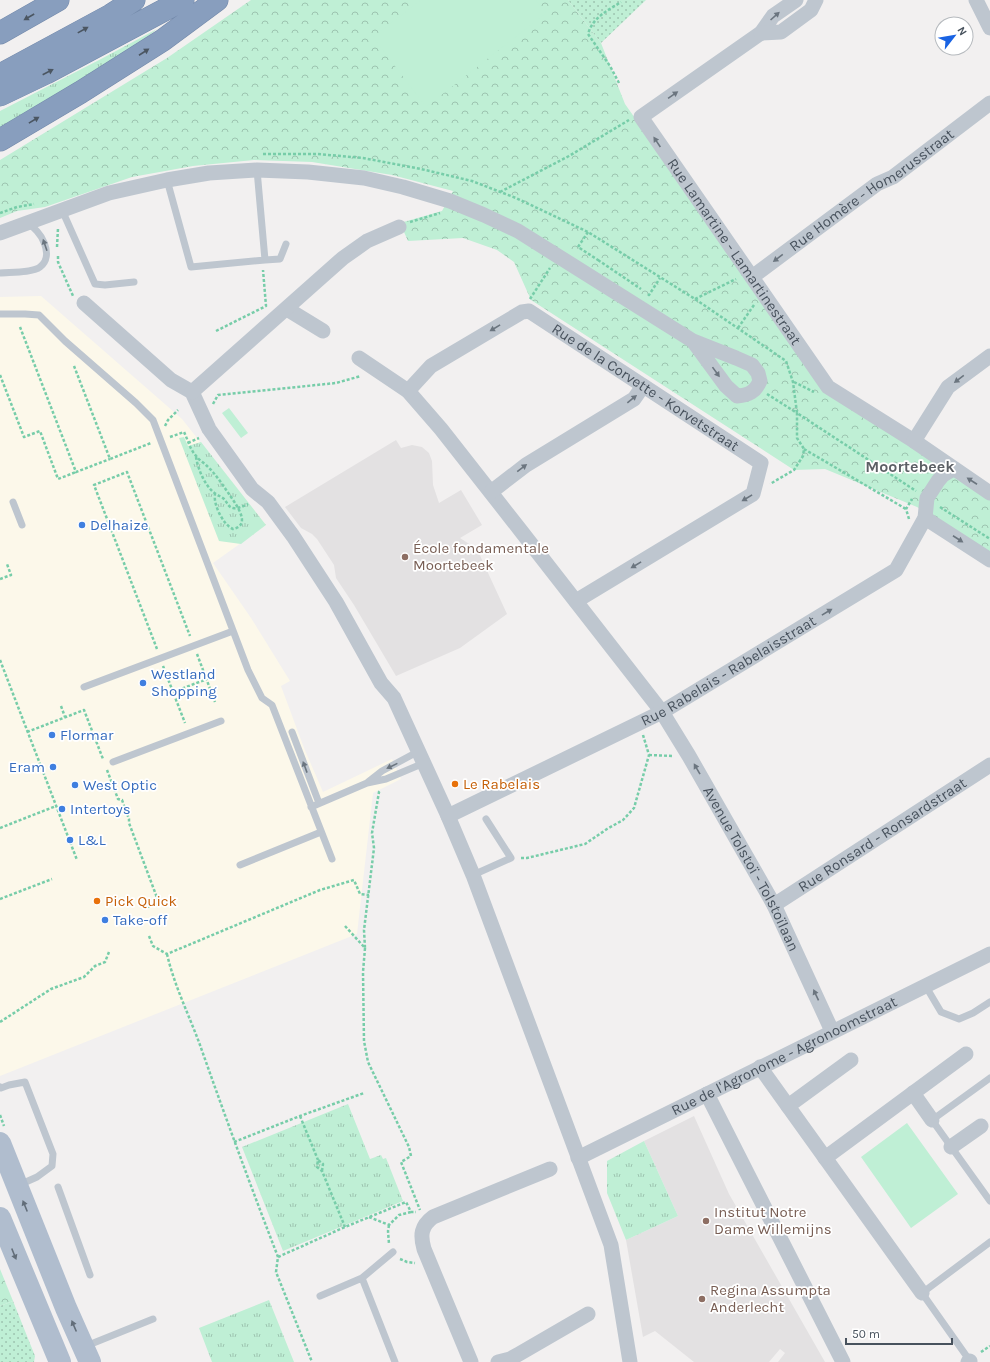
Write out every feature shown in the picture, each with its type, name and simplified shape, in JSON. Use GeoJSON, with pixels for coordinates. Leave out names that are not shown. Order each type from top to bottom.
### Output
{"type":"FeatureCollection","features":[{"type":"Feature","properties":{"kind":"highway"},"geometry":{"type":"LineString","coordinates":[[0,33],[58,0]]}},
{"type":"Feature","properties":{"kind":"highway"},"geometry":{"type":"LineString","coordinates":[[0,75],[111,15],[134,0]]}},
{"type":"Feature","properties":{"kind":"highway"},"geometry":{"type":"LineString","coordinates":[[0,95],[78,57],[183,0]]}},
{"type":"Feature","properties":{"kind":"highway"},"geometry":{"type":"LineString","coordinates":[[0,140],[81,92],[163,40],[217,0]]}},
{"type":"Feature","properties":{"kind":"main road"},"geometry":{"type":"LineString","coordinates":[[0,1143],[87,1354]]}},
{"type":"Feature","properties":{"kind":"main road"},"geometry":{"type":"LineString","coordinates":[[0,1218],[60,1362]]}},
{"type":"Feature","properties":{"kind":"street"},"geometry":{"type":"LineString","coordinates":[[642,119],[761,33],[773,16],[796,0]]}},
{"type":"Feature","properties":{"kind":"street"},"geometry":{"type":"LineString","coordinates":[[761,33],[781,32],[811,10],[816,0]]}},
{"type":"Feature","properties":{"kind":"street"},"geometry":{"type":"LineString","coordinates":[[976,0],[990,28]]}},
{"type":"Feature","properties":{"kind":"street","name":"Rue Homère - Homerusstraat"},"geometry":{"type":"LineString","coordinates":[[752,277],[876,184],[893,177],[990,103]]}},
{"type":"Feature","properties":{"kind":"street","name":"Rue Lamartine - Lamartinestraat"},"geometry":{"type":"LineString","coordinates":[[642,119],[828,386],[914,441]]}},
{"type":"Feature","properties":{"kind":"street"},"geometry":{"type":"LineString","coordinates":[[0,233],[108,193],[167,180],[209,173],[257,170],[308,172],[364,178],[403,187],[449,206],[484,215],[518,231],[692,341],[752,365],[758,373],[760,381],[754,391],[748,395],[737,396],[726,386],[692,341]]}},
{"type":"Feature","properties":{"kind":"street"},"geometry":{"type":"LineString","coordinates":[[192,392],[344,258],[368,241],[399,227]]}},
{"type":"Feature","properties":{"kind":"street"},"geometry":{"type":"LineString","coordinates":[[81,299],[171,380],[192,392],[209,429],[252,489],[268,502],[293,536],[336,602],[381,683],[394,698],[448,816],[473,875],[611,1246],[630,1362]]}},
{"type":"Feature","properties":{"kind":"street"},"geometry":{"type":"LineString","coordinates":[[408,391],[431,366],[522,312],[530,305]]}},
{"type":"Feature","properties":{"kind":"street","name":"Rue de la Corvette - Korvetstraat"},"geometry":{"type":"LineString","coordinates":[[530,305],[643,386],[761,463],[753,494]]}},
{"type":"Feature","properties":{"kind":"street"},"geometry":{"type":"LineString","coordinates":[[287,309],[323,331]]}},
{"type":"Feature","properties":{"kind":"street"},"geometry":{"type":"LineString","coordinates":[[990,356],[948,388],[914,441],[990,493]]}},
{"type":"Feature","properties":{"kind":"street","name":"Avenue Tolstoï - Tolstoïlaan"},"geometry":{"type":"LineString","coordinates":[[360,358],[408,391],[441,429],[662,712],[689,756],[774,905],[832,1031]]}},
{"type":"Feature","properties":{"kind":"street"},"geometry":{"type":"LineString","coordinates":[[491,492],[526,465],[634,399],[643,386]]}},
{"type":"Feature","properties":{"kind":"street","name":"Rue Rabelais - Rabelaisstraat"},"geometry":{"type":"LineString","coordinates":[[448,816],[662,712],[896,570],[925,518],[927,498],[943,475],[953,469]]}},
{"type":"Feature","properties":{"kind":"street"},"geometry":{"type":"LineString","coordinates":[[576,601],[753,494]]}},
{"type":"Feature","properties":{"kind":"street"},"geometry":{"type":"LineString","coordinates":[[925,518],[990,560]]}},
{"type":"Feature","properties":{"kind":"street","name":"Rue Ronsard - Ronsardstraat"},"geometry":{"type":"LineString","coordinates":[[774,905],[990,765]]}},
{"type":"Feature","properties":{"kind":"street","name":"Rue de l'Agronome - Agronoomstraat"},"geometry":{"type":"LineString","coordinates":[[578,1158],[990,954]]}},
{"type":"Feature","properties":{"kind":"street"},"geometry":{"type":"LineString","coordinates":[[825,1158],[966,1054]]}},
{"type":"Feature","properties":{"kind":"street"},"geometry":{"type":"LineString","coordinates":[[788,1106],[851,1060]]}},
{"type":"Feature","properties":{"kind":"street"},"geometry":{"type":"LineString","coordinates":[[760,1067],[922,1293]]}},
{"type":"Feature","properties":{"kind":"street"},"geometry":{"type":"LineString","coordinates":[[913,1093],[932,1120]]}},
{"type":"Feature","properties":{"kind":"street"},"geometry":{"type":"LineString","coordinates":[[707,1094],[843,1362]]}},
{"type":"Feature","properties":{"kind":"street"},"geometry":{"type":"LineString","coordinates":[[951,1147],[981,1126]]}},
{"type":"Feature","properties":{"kind":"street"},"geometry":{"type":"LineString","coordinates":[[471,1362],[424,1249],[422,1235],[425,1224],[432,1217],[550,1169]]}},
{"type":"Feature","properties":{"kind":"street"},"geometry":{"type":"LineString","coordinates":[[498,1362],[510,1359],[588,1314]]}},
{"type":"Feature","properties":{"kind":"lane"},"geometry":{"type":"LineString","coordinates":[[257,170],[264,260]]}},
{"type":"Feature","properties":{"kind":"lane"},"geometry":{"type":"LineString","coordinates":[[167,180],[191,267],[280,259],[286,244]]}},
{"type":"Feature","properties":{"kind":"lane"},"geometry":{"type":"LineString","coordinates":[[62,210],[95,284],[104,285],[134,282]]}},
{"type":"Feature","properties":{"kind":"lane"},"geometry":{"type":"LineString","coordinates":[[0,273],[34,270],[43,264],[47,251],[44,242],[39,232],[33,226],[25,223]]}},
{"type":"Feature","properties":{"kind":"lane"},"geometry":{"type":"LineString","coordinates":[[0,314],[39,315],[65,341],[136,403],[153,420],[248,670],[262,698],[272,705],[332,859]]}},
{"type":"Feature","properties":{"kind":"lane"},"geometry":{"type":"LineString","coordinates":[[13,502],[22,525]]}},
{"type":"Feature","properties":{"kind":"lane"},"geometry":{"type":"LineString","coordinates":[[84,687],[233,631]]}},
{"type":"Feature","properties":{"kind":"lane"},"geometry":{"type":"LineString","coordinates":[[113,762],[221,721]]}},
{"type":"Feature","properties":{"kind":"lane"},"geometry":{"type":"LineString","coordinates":[[292,732],[319,803]]}},
{"type":"Feature","properties":{"kind":"lane"},"geometry":{"type":"LineString","coordinates":[[311,806],[368,783],[386,779],[421,757]]}},
{"type":"Feature","properties":{"kind":"lane"},"geometry":{"type":"LineString","coordinates":[[368,783],[382,771],[421,757]]}},
{"type":"Feature","properties":{"kind":"lane"},"geometry":{"type":"LineString","coordinates":[[473,875],[511,858],[486,819]]}},
{"type":"Feature","properties":{"kind":"lane"},"geometry":{"type":"LineString","coordinates":[[240,865],[321,832]]}},
{"type":"Feature","properties":{"kind":"lane"},"geometry":{"type":"LineString","coordinates":[[925,985],[941,1012],[959,1019],[973,1013],[990,1002]]}},
{"type":"Feature","properties":{"kind":"lane"},"geometry":{"type":"LineString","coordinates":[[990,1078],[932,1120],[990,1201]]}},
{"type":"Feature","properties":{"kind":"lane"},"geometry":{"type":"LineString","coordinates":[[0,1087],[25,1082],[54,1154],[52,1166],[37,1177],[17,1186]]}},
{"type":"Feature","properties":{"kind":"lane"},"geometry":{"type":"LineString","coordinates":[[58,1187],[90,1275]]}},
{"type":"Feature","properties":{"kind":"lane"},"geometry":{"type":"LineString","coordinates":[[969,1361],[922,1293],[990,1242]]}},
{"type":"Feature","properties":{"kind":"lane"},"geometry":{"type":"LineString","coordinates":[[320,1296],[362,1278],[393,1252]]}},
{"type":"Feature","properties":{"kind":"lane"},"geometry":{"type":"LineString","coordinates":[[362,1278],[394,1362]]}},
{"type":"Feature","properties":{"kind":"lane"},"geometry":{"type":"LineString","coordinates":[[87,1354],[153,1319]]}},
{"type":"Feature","properties":{"kind":"path"},"geometry":{"type":"LineString","coordinates":[[619,83],[610,66],[588,34],[595,20],[621,2]]}},
{"type":"Feature","properties":{"kind":"path"},"geometry":{"type":"LineString","coordinates":[[500,192],[569,156],[628,120],[642,119]]}},
{"type":"Feature","properties":{"kind":"path"},"geometry":{"type":"LineString","coordinates":[[260,154],[318,154],[363,158],[421,169],[472,181],[516,198],[588,232],[695,299],[786,361],[793,382],[797,413],[797,438],[804,449],[906,510]]}},
{"type":"Feature","properties":{"kind":"path"},"geometry":{"type":"LineString","coordinates":[[399,227],[402,224],[449,206]]}},
{"type":"Feature","properties":{"kind":"path"},"geometry":{"type":"LineString","coordinates":[[58,225],[58,262],[73,296],[81,299]]}},
{"type":"Feature","properties":{"kind":"path"},"geometry":{"type":"LineString","coordinates":[[588,232],[578,247],[649,295],[660,278]]}},
{"type":"Feature","properties":{"kind":"path"},"geometry":{"type":"LineString","coordinates":[[216,331],[266,306],[264,260]]}},
{"type":"Feature","properties":{"kind":"path"},"geometry":{"type":"LineString","coordinates":[[530,305],[553,263]]}},
{"type":"Feature","properties":{"kind":"path"},"geometry":{"type":"LineString","coordinates":[[695,299],[734,279],[752,277]]}},
{"type":"Feature","properties":{"kind":"path"},"geometry":{"type":"LineString","coordinates":[[738,328],[763,292]]}},
{"type":"Feature","properties":{"kind":"path"},"geometry":{"type":"LineString","coordinates":[[20,327],[76,472]]}},
{"type":"Feature","properties":{"kind":"path"},"geometry":{"type":"LineString","coordinates":[[74,366],[110,459]]}},
{"type":"Feature","properties":{"kind":"path"},"geometry":{"type":"LineString","coordinates":[[212,405],[218,396],[336,384],[358,378],[376,368]]}},
{"type":"Feature","properties":{"kind":"path"},"geometry":{"type":"LineString","coordinates":[[0,375],[24,437],[40,431],[58,479],[154,442]]}},
{"type":"Feature","properties":{"kind":"path"},"geometry":{"type":"LineString","coordinates":[[757,387],[990,539]]}},
{"type":"Feature","properties":{"kind":"path"},"geometry":{"type":"LineString","coordinates":[[165,428],[168,420],[178,410]]}},
{"type":"Feature","properties":{"kind":"path"},"geometry":{"type":"LineString","coordinates":[[166,432],[166,438],[184,432],[188,443],[196,456],[205,481],[216,494],[224,499],[230,506],[238,508],[246,504]]}},
{"type":"Feature","properties":{"kind":"path"},"geometry":{"type":"LineString","coordinates":[[188,443],[194,441]]}},
{"type":"Feature","properties":{"kind":"path"},"geometry":{"type":"LineString","coordinates":[[753,494],[794,470],[803,456],[804,449]]}},
{"type":"Feature","properties":{"kind":"path"},"geometry":{"type":"LineString","coordinates":[[196,456],[207,465],[219,479],[238,508],[241,517],[238,528],[232,529],[228,527],[222,519],[215,500],[216,494]]}},
{"type":"Feature","properties":{"kind":"path"},"geometry":{"type":"LineString","coordinates":[[159,655],[94,485],[127,472],[192,642]]}},
{"type":"Feature","properties":{"kind":"path"},"geometry":{"type":"LineString","coordinates":[[0,580],[11,575],[7,564]]}},
{"type":"Feature","properties":{"kind":"path"},"geometry":{"type":"LineString","coordinates":[[195,650],[215,702]]}},
{"type":"Feature","properties":{"kind":"path"},"geometry":{"type":"LineString","coordinates":[[0,660],[77,860]]}},
{"type":"Feature","properties":{"kind":"path"},"geometry":{"type":"LineString","coordinates":[[162,662],[186,725]]}},
{"type":"Feature","properties":{"kind":"path"},"geometry":{"type":"LineString","coordinates":[[0,674],[4,672]]}},
{"type":"Feature","properties":{"kind":"path"},"geometry":{"type":"LineString","coordinates":[[173,692],[207,679]]}},
{"type":"Feature","properties":{"kind":"path"},"geometry":{"type":"LineString","coordinates":[[62,706],[65,717]]}},
{"type":"Feature","properties":{"kind":"path"},"geometry":{"type":"LineString","coordinates":[[27,732],[84,710],[103,760]]}},
{"type":"Feature","properties":{"kind":"path"},"geometry":{"type":"LineString","coordinates":[[511,858],[527,858],[585,844],[623,820],[634,808],[649,755],[639,724]]}},
{"type":"Feature","properties":{"kind":"path"},"geometry":{"type":"LineString","coordinates":[[649,755],[689,756]]}},
{"type":"Feature","properties":{"kind":"path"},"geometry":{"type":"LineString","coordinates":[[106,767],[118,799],[122,800],[159,903],[146,908]]}},
{"type":"Feature","properties":{"kind":"path"},"geometry":{"type":"LineString","coordinates":[[369,1217],[389,1225],[399,1215],[421,1211],[401,1162],[411,1156],[409,1147],[368,1062],[364,1041],[364,930],[370,895],[374,848],[372,833],[379,792],[385,789]]}},
{"type":"Feature","properties":{"kind":"path"},"geometry":{"type":"LineString","coordinates":[[0,828],[56,806]]}},
{"type":"Feature","properties":{"kind":"path"},"geometry":{"type":"LineString","coordinates":[[0,899],[52,879]]}},
{"type":"Feature","properties":{"kind":"path"},"geometry":{"type":"LineString","coordinates":[[167,954],[320,890],[354,880],[360,894],[370,895]]}},
{"type":"Feature","properties":{"kind":"path"},"geometry":{"type":"LineString","coordinates":[[345,926],[365,948]]}},
{"type":"Feature","properties":{"kind":"path"},"geometry":{"type":"LineString","coordinates":[[149,936],[152,946],[167,954],[234,1142],[278,1257],[276,1272],[312,1362]]}},
{"type":"Feature","properties":{"kind":"path"},"geometry":{"type":"LineString","coordinates":[[0,1022],[51,989],[84,977],[95,966],[105,962],[109,952]]}},
{"type":"Feature","properties":{"kind":"path"},"geometry":{"type":"LineString","coordinates":[[234,1142],[364,1093]]}},
{"type":"Feature","properties":{"kind":"path"},"geometry":{"type":"LineString","coordinates":[[300,1116],[318,1160],[323,1164],[322,1171]]}},
{"type":"Feature","properties":{"kind":"path"},"geometry":{"type":"LineString","coordinates":[[318,1160],[317,1167],[322,1171],[345,1227]]}},
{"type":"Feature","properties":{"kind":"path"},"geometry":{"type":"LineString","coordinates":[[278,1257],[406,1202],[411,1212]]}},
{"type":"Feature","properties":{"kind":"shaded area","name":"Westland Shopping"},"geometry":{"type":"Polygon","coordinates":[[[41,296],[182,419],[266,525],[213,563],[251,618],[290,681],[281,686],[304,748],[323,792],[392,759],[401,779],[373,793],[357,934],[0,1076],[0,297],[41,296]]]}},
{"type":"Feature","properties":{"kind":"shaded area","name":"École fondamentale Moortebeek"},"geometry":{"type":"Polygon","coordinates":[[[396,440],[401,448],[412,445],[422,447],[429,453],[432,461],[433,485],[439,503],[461,490],[482,525],[460,538],[477,549],[507,614],[460,648],[396,676],[354,605],[336,578],[334,565],[317,539],[312,534],[301,528],[285,507],[396,440]]]}},
{"type":"Feature","properties":{"kind":"shaded area"},"geometry":{"type":"Polygon","coordinates":[[[694,1116],[729,1194],[825,1362],[778,1362],[785,1353],[780,1349],[769,1362],[694,1362],[655,1331],[643,1337],[626,1240],[678,1216],[644,1141],[694,1116]]]}},
{"type":"Feature","properties":{"kind":"green space"},"geometry":{"type":"Polygon","coordinates":[[[251,0],[568,0],[601,43],[625,104],[825,391],[990,498],[990,554],[917,507],[825,469],[794,470],[531,300],[514,262],[497,250],[463,238],[408,241],[400,223],[442,211],[453,191],[392,175],[312,162],[254,160],[193,166],[132,177],[45,207],[17,211],[0,218],[0,160],[167,58],[251,0]]]}},
{"type":"Feature","properties":{"kind":"green space"},"geometry":{"type":"Polygon","coordinates":[[[421,0],[536,0],[546,13],[426,107],[373,37],[421,0]]]}},
{"type":"Feature","properties":{"kind":"green space"},"geometry":{"type":"Polygon","coordinates":[[[568,0],[646,0],[601,43],[568,0]]]}},
{"type":"Feature","properties":{"kind":"green space"},"geometry":{"type":"Polygon","coordinates":[[[157,29],[130,51],[0,128],[0,111],[157,29]]]}},
{"type":"Feature","properties":{"kind":"green space"},"geometry":{"type":"Polygon","coordinates":[[[229,408],[248,433],[241,438],[222,413],[229,408]]]}},
{"type":"Feature","properties":{"kind":"green space"},"geometry":{"type":"Polygon","coordinates":[[[184,437],[188,446],[201,442],[266,525],[241,544],[219,541],[179,438],[184,437]]]}},
{"type":"Feature","properties":{"kind":"green space"},"geometry":{"type":"Polygon","coordinates":[[[348,1104],[370,1159],[381,1155],[383,1159],[386,1158],[403,1201],[283,1251],[242,1147],[348,1104]]]}},
{"type":"Feature","properties":{"kind":"green space"},"geometry":{"type":"Polygon","coordinates":[[[907,1123],[958,1194],[911,1228],[861,1157],[907,1123]]]}},
{"type":"Feature","properties":{"kind":"green space"},"geometry":{"type":"Polygon","coordinates":[[[644,1141],[678,1216],[626,1240],[607,1193],[607,1161],[644,1141]]]}},
{"type":"Feature","properties":{"kind":"green space"},"geometry":{"type":"Polygon","coordinates":[[[0,1269],[13,1301],[0,1306],[0,1269]]]}},
{"type":"Feature","properties":{"kind":"green space"},"geometry":{"type":"Polygon","coordinates":[[[269,1300],[294,1362],[212,1362],[199,1328],[269,1300]]]}},
{"type":"Feature","properties":{"kind":"green space"},"geometry":{"type":"Polygon","coordinates":[[[13,1301],[35,1356],[34,1362],[0,1362],[0,1306],[13,1301]]]}},
{"type":"Feature","properties":{"kind":"place","name":"Delhaize"},"geometry":{"type":"Point","coordinates":[82,525]}},
{"type":"Feature","properties":{"kind":"place","name":"École fondamentale Moortebeek"},"geometry":{"type":"Point","coordinates":[405,557]}},
{"type":"Feature","properties":{"kind":"place","name":"Westland Shopping"},"geometry":{"type":"Point","coordinates":[143,683]}},
{"type":"Feature","properties":{"kind":"place","name":"Flormar"},"geometry":{"type":"Point","coordinates":[52,735]}},
{"type":"Feature","properties":{"kind":"place","name":"Eram"},"geometry":{"type":"Point","coordinates":[53,767]}},
{"type":"Feature","properties":{"kind":"place","name":"Le Rabelais"},"geometry":{"type":"Point","coordinates":[455,784]}},
{"type":"Feature","properties":{"kind":"place","name":"West Optic"},"geometry":{"type":"Point","coordinates":[75,785]}},
{"type":"Feature","properties":{"kind":"place","name":"Intertoys"},"geometry":{"type":"Point","coordinates":[62,809]}},
{"type":"Feature","properties":{"kind":"place","name":"L&L"},"geometry":{"type":"Point","coordinates":[70,840]}},
{"type":"Feature","properties":{"kind":"place","name":"Pick Quick"},"geometry":{"type":"Point","coordinates":[97,901]}},
{"type":"Feature","properties":{"kind":"place","name":"Take-off"},"geometry":{"type":"Point","coordinates":[105,920]}},
{"type":"Feature","properties":{"kind":"place","name":"Institut Notre Dame Willemijns"},"geometry":{"type":"Point","coordinates":[706,1221]}},
{"type":"Feature","properties":{"kind":"place","name":"Regina Assumpta Anderlecht"},"geometry":{"type":"Point","coordinates":[702,1299]}},
{"type":"Feature","properties":{"kind":"district","name":"Moortebeek"},"geometry":{"type":"Point","coordinates":[910,466]}}]}
